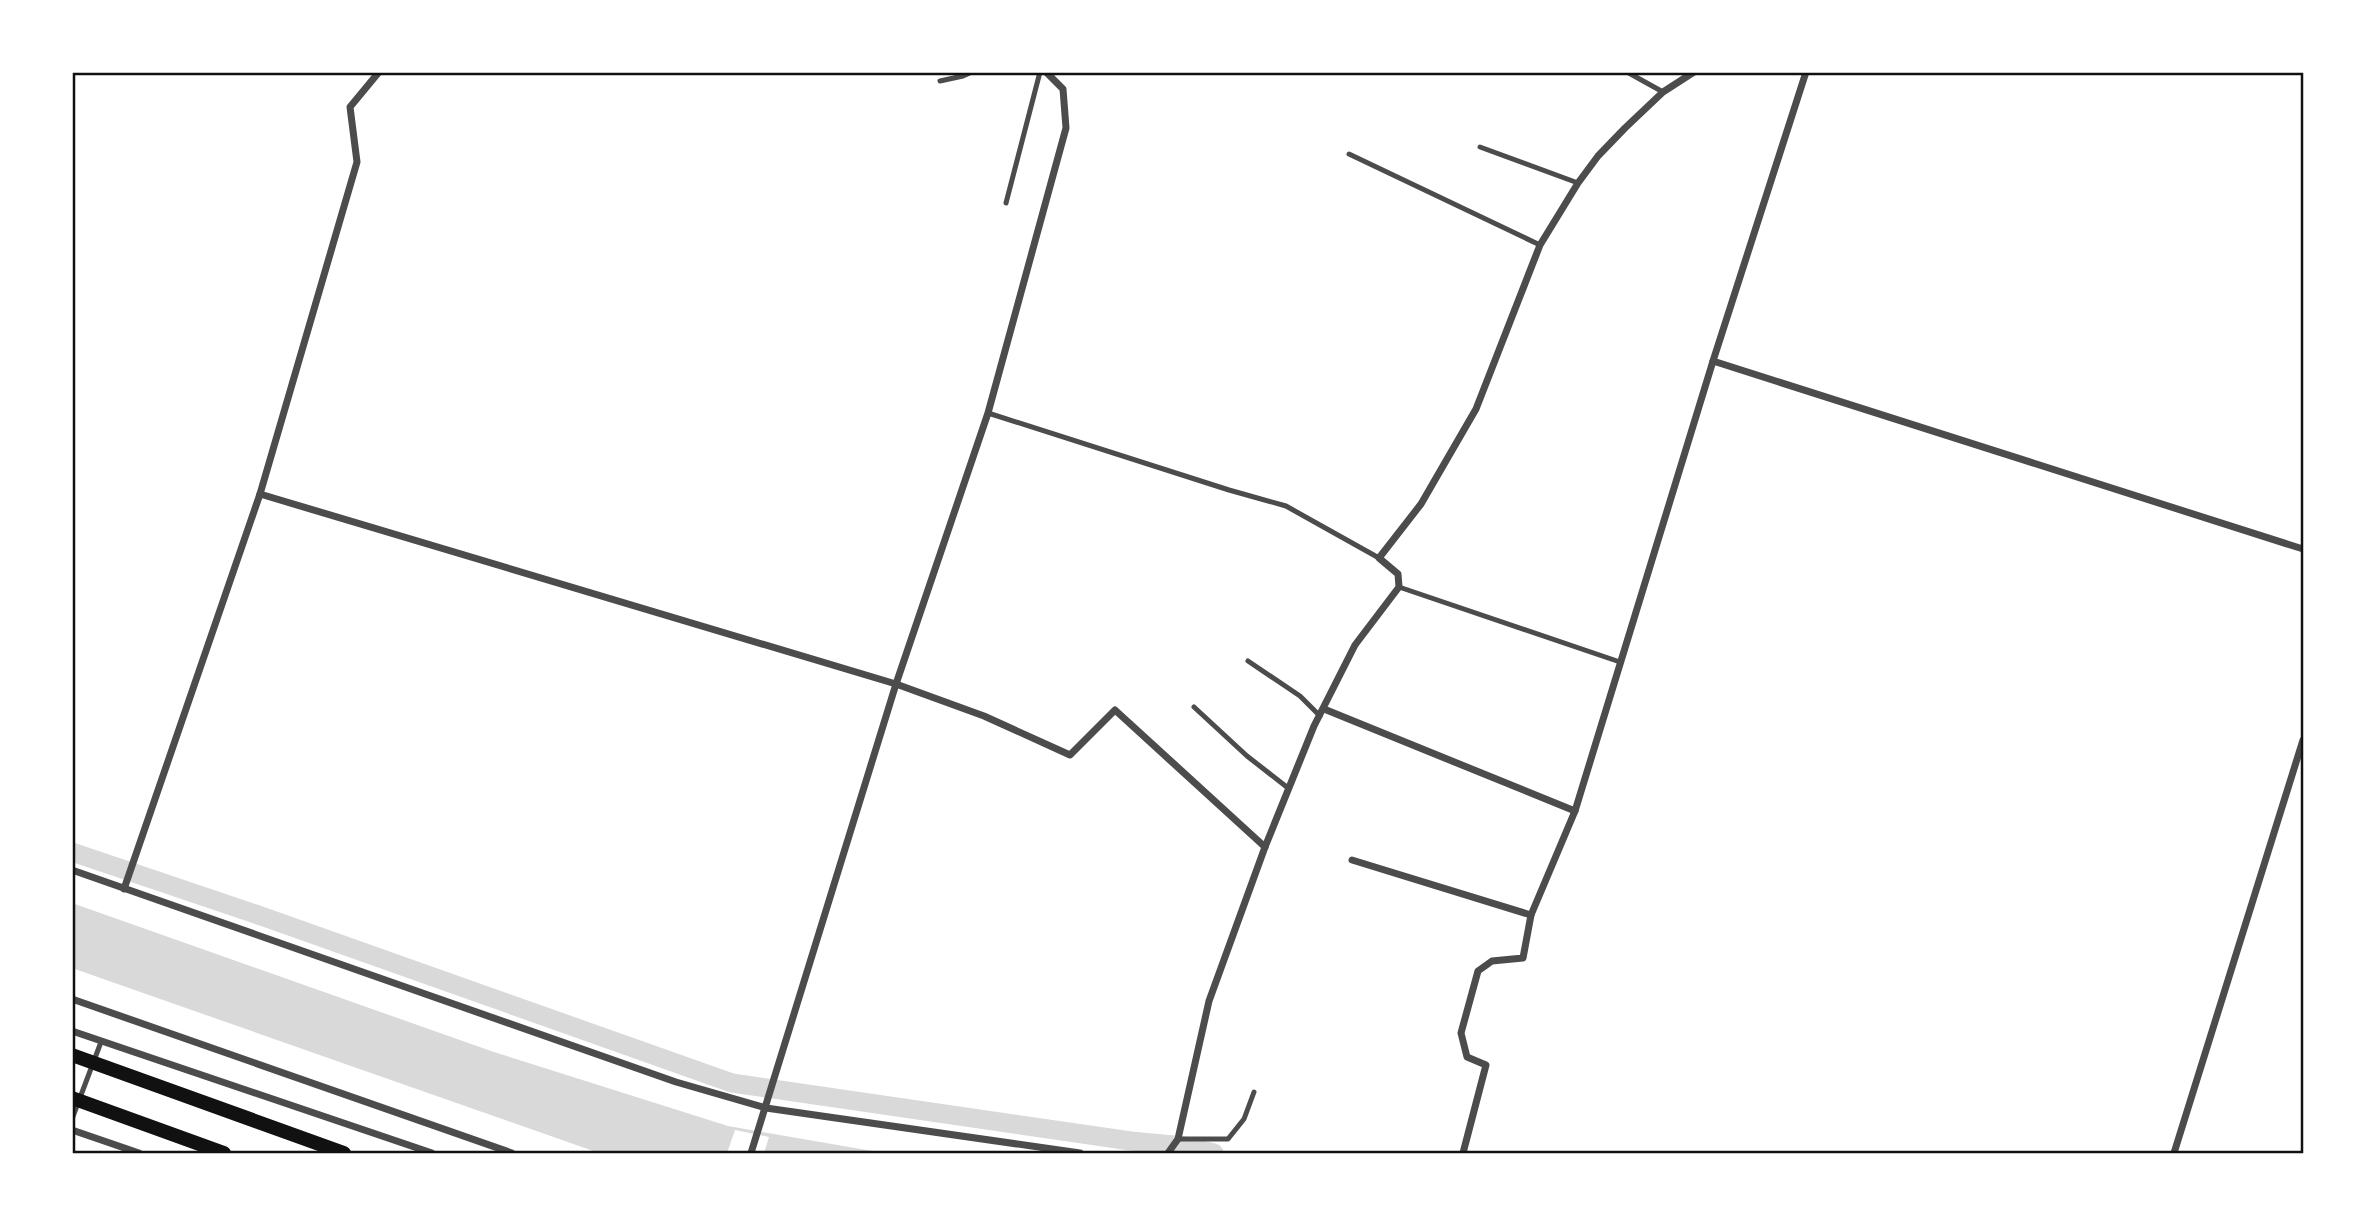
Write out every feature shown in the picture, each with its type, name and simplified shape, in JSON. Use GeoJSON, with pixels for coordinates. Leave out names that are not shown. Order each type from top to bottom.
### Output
{"type":"FeatureCollection","features":[{"type":"Feature","properties":{"kind":"main road"},"geometry":{"type":"LineString","coordinates":[[72,1055],[344,1153]]}},
{"type":"Feature","properties":{"kind":"main road"},"geometry":{"type":"LineString","coordinates":[[75,1100],[224,1153]]}},
{"type":"Feature","properties":{"kind":"street"},"geometry":{"type":"LineString","coordinates":[[124,889],[260,494],[357,162],[349,107],[379,72]]}},
{"type":"Feature","properties":{"kind":"street"},"geometry":{"type":"LineString","coordinates":[[751,1153],[896,684],[988,413],[1066,128],[1063,89],[1045,72]]}},
{"type":"Feature","properties":{"kind":"street"},"geometry":{"type":"LineString","coordinates":[[1168,1153],[1178,1139],[1209,1002],[1288,788],[1355,645],[1399,587],[1398,574],[1379,558],[1422,504],[1476,409],[1540,245],[1578,183],[1598,156],[1663,92],[1693,72]]}},
{"type":"Feature","properties":{"kind":"street"},"geometry":{"type":"LineString","coordinates":[[1463,1153],[1486,1066],[1467,1057],[1461,1032],[1478,971],[1492,961],[1522,958],[1531,915],[1575,811],[1713,360],[1806,72]]}},
{"type":"Feature","properties":{"kind":"street"},"geometry":{"type":"LineString","coordinates":[[1713,360],[2303,549]]}},
{"type":"Feature","properties":{"kind":"street"},"geometry":{"type":"LineString","coordinates":[[260,494],[896,684],[984,716],[1070,755],[1115,710],[1265,846]]}},
{"type":"Feature","properties":{"kind":"street"},"geometry":{"type":"LineString","coordinates":[[1322,713],[1575,811]]}},
{"type":"Feature","properties":{"kind":"street"},"geometry":{"type":"LineString","coordinates":[[2174,1153],[2303,740]]}},
{"type":"Feature","properties":{"kind":"street"},"geometry":{"type":"LineString","coordinates":[[1352,860],[1531,915]]}},
{"type":"Feature","properties":{"kind":"street"},"geometry":{"type":"LineString","coordinates":[[72,870],[676,1082],[766,1108],[1080,1153]]}},
{"type":"Feature","properties":{"kind":"street"},"geometry":{"type":"LineString","coordinates":[[72,999],[512,1153]]}},
{"type":"Feature","properties":{"kind":"street"},"geometry":{"type":"LineString","coordinates":[[72,1031],[432,1153]]}},
{"type":"Feature","properties":{"kind":"street"},"geometry":{"type":"LineString","coordinates":[[72,1130],[139,1153]]}},
{"type":"Feature","properties":{"kind":"lane"},"geometry":{"type":"LineString","coordinates":[[940,81],[972,72]]}},
{"type":"Feature","properties":{"kind":"lane"},"geometry":{"type":"LineString","coordinates":[[1006,203],[1040,72]]}},
{"type":"Feature","properties":{"kind":"lane"},"geometry":{"type":"LineString","coordinates":[[1627,72],[1663,92]]}},
{"type":"Feature","properties":{"kind":"lane"},"geometry":{"type":"LineString","coordinates":[[1480,147],[1578,183]]}},
{"type":"Feature","properties":{"kind":"lane"},"geometry":{"type":"LineString","coordinates":[[1349,154],[1540,245]]}},
{"type":"Feature","properties":{"kind":"lane"},"geometry":{"type":"LineString","coordinates":[[988,413],[1286,506],[1379,558]]}},
{"type":"Feature","properties":{"kind":"lane"},"geometry":{"type":"LineString","coordinates":[[1399,587],[1620,662]]}},
{"type":"Feature","properties":{"kind":"lane"},"geometry":{"type":"LineString","coordinates":[[1248,661],[1322,713]]}},
{"type":"Feature","properties":{"kind":"lane"},"geometry":{"type":"LineString","coordinates":[[1194,707],[1247,756],[1288,788]]}},
{"type":"Feature","properties":{"kind":"lane"},"geometry":{"type":"LineString","coordinates":[[72,1119],[75,1100],[101,1042]]}},
{"type":"Feature","properties":{"kind":"lane"},"geometry":{"type":"LineString","coordinates":[[1178,1139],[1228,1139],[1244,1119],[1254,1092]]}},
{"type":"Feature","properties":{"kind":"shaded area"},"geometry":{"type":"Polygon","coordinates":[[[72,903],[491,1051],[728,1126],[884,1153],[599,1153],[72,968],[72,903]]]}},
{"type":"Feature","properties":{"kind":"pier"},"geometry":{"type":"Polygon","coordinates":[[[735,1130],[769,1137],[764,1153],[727,1153],[735,1130]]]}},
{"type":"Feature","properties":{"kind":"waterway"},"geometry":{"type":"LineString","coordinates":[[72,852],[732,1083],[1131,1141],[1184,1146],[1214,1153]]}}]}
